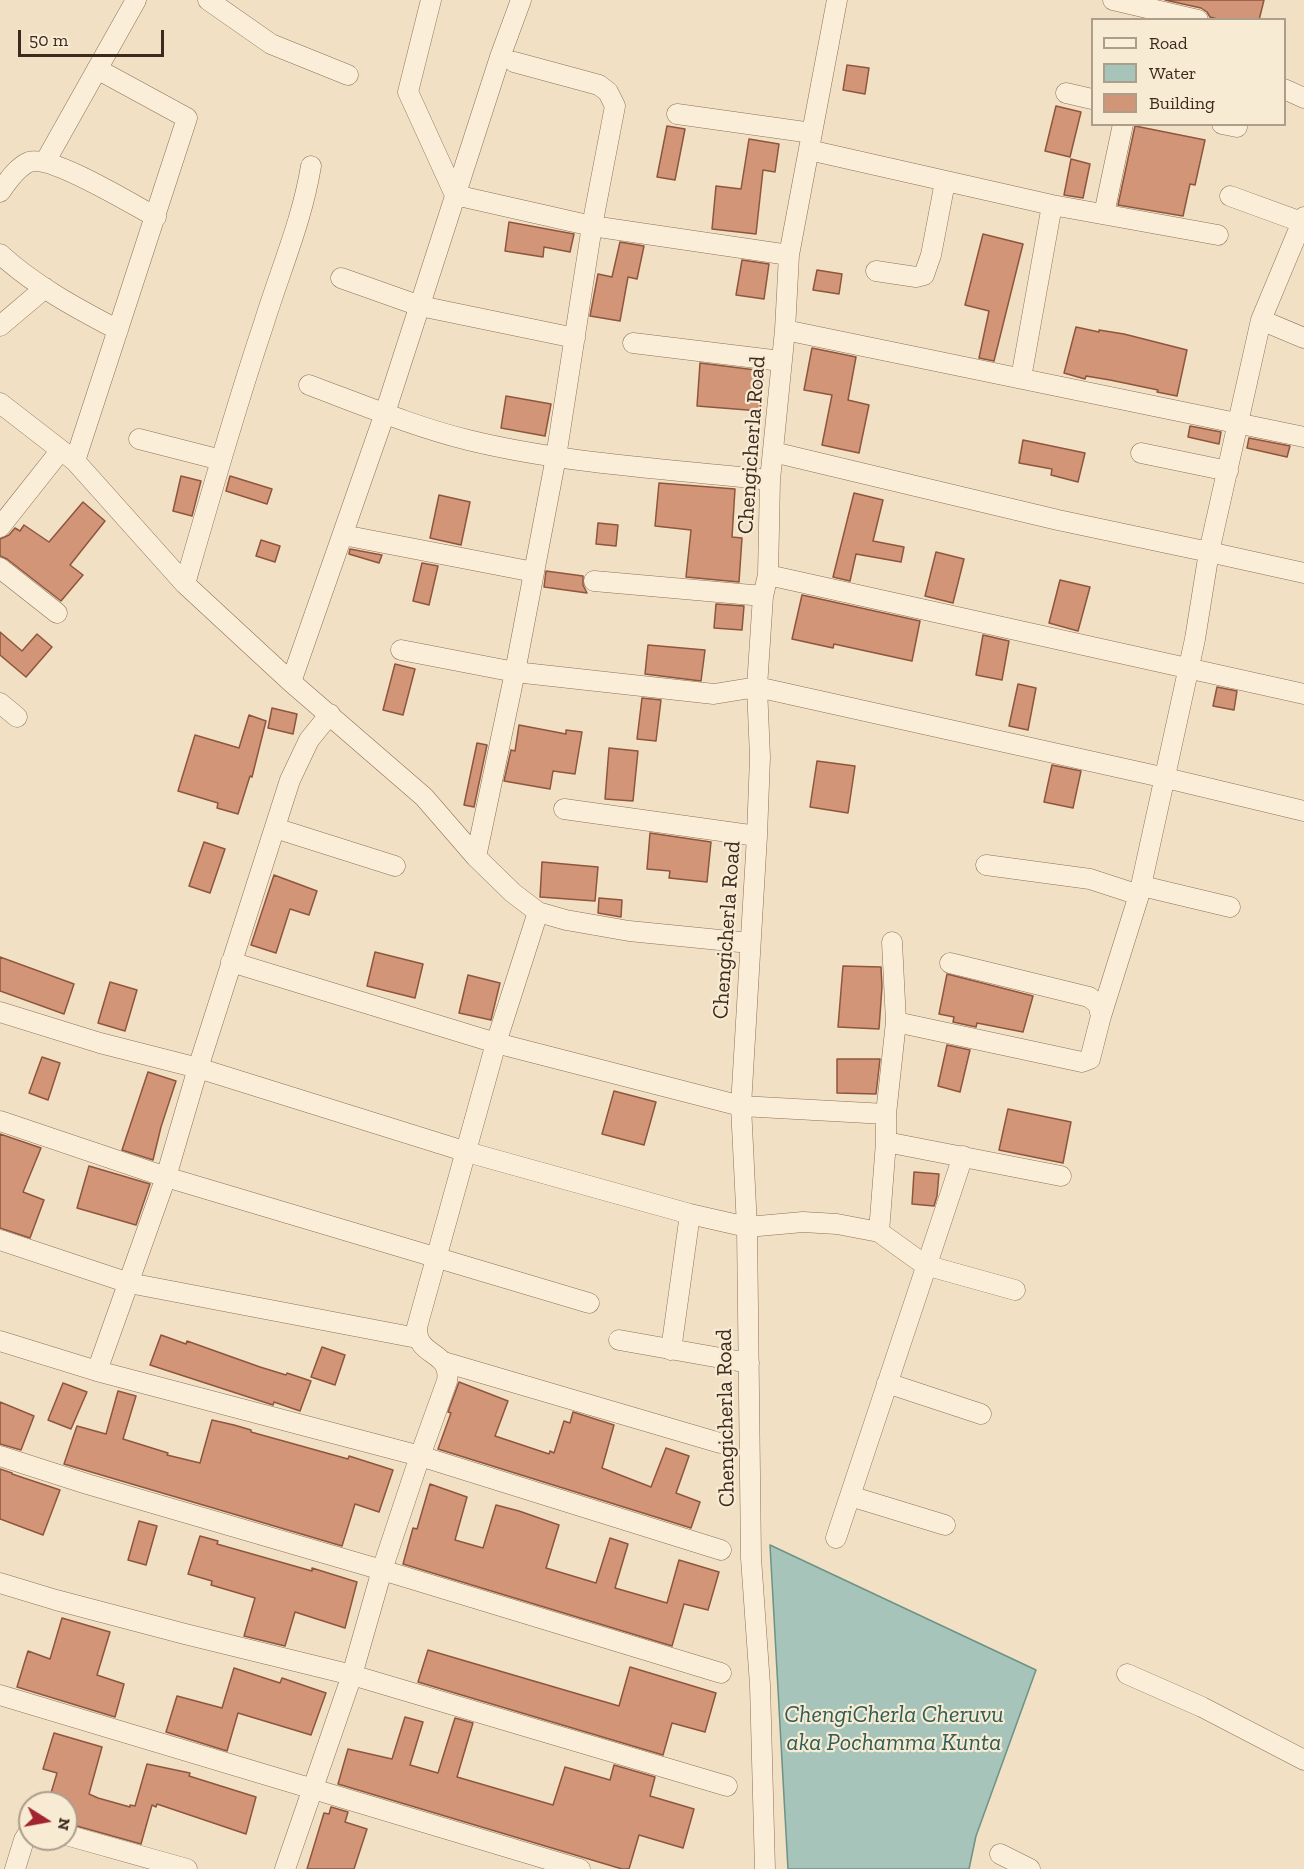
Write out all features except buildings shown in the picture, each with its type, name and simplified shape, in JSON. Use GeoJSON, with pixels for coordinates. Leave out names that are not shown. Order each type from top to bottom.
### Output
{"type":"FeatureCollection","features":[{"type":"Feature","properties":{"kind":"street"},"geometry":{"type":"LineString","coordinates":[[45,162],[136,0]]}},
{"type":"Feature","properties":{"kind":"street"},"geometry":{"type":"LineString","coordinates":[[208,0],[271,44],[348,75]]}},
{"type":"Feature","properties":{"kind":"street"},"geometry":{"type":"LineString","coordinates":[[431,0],[408,92],[455,195]]}},
{"type":"Feature","properties":{"kind":"street"},"geometry":{"type":"LineString","coordinates":[[291,682],[385,413],[500,57],[521,0]]}},
{"type":"Feature","properties":{"kind":"street","name":"Chengicherla Road"},"geometry":{"type":"LineString","coordinates":[[765,1869],[760,1685],[751,1558],[747,1227],[741,1106],[757,836],[760,757],[757,687],[763,596],[768,575],[770,480],[789,255],[837,0]]}},
{"type":"Feature","properties":{"kind":"street"},"geometry":{"type":"LineString","coordinates":[[1113,0],[1188,18]]}},
{"type":"Feature","properties":{"kind":"street"},"geometry":{"type":"LineString","coordinates":[[476,857],[515,672],[556,457],[592,226],[615,106],[612,98],[599,85],[514,62]]}},
{"type":"Feature","properties":{"kind":"street"},"geometry":{"type":"LineString","coordinates":[[0,527],[68,455],[118,330],[187,117],[97,69]]}},
{"type":"Feature","properties":{"kind":"street"},"geometry":{"type":"LineString","coordinates":[[1286,90],[1304,98]]}},
{"type":"Feature","properties":{"kind":"street"},"geometry":{"type":"LineString","coordinates":[[1066,93],[1091,99]]}},
{"type":"Feature","properties":{"kind":"street"},"geometry":{"type":"LineString","coordinates":[[677,114],[810,141],[945,182],[1052,206],[1218,235]]}},
{"type":"Feature","properties":{"kind":"street"},"geometry":{"type":"LineString","coordinates":[[1104,214],[1123,126]]}},
{"type":"Feature","properties":{"kind":"street"},"geometry":{"type":"LineString","coordinates":[[0,192],[13,175],[29,162],[45,162],[97,184],[156,217]]}},
{"type":"Feature","properties":{"kind":"street"},"geometry":{"type":"LineString","coordinates":[[184,584],[264,321],[292,243],[306,196],[311,166]]}},
{"type":"Feature","properties":{"kind":"street"},"geometry":{"type":"LineString","coordinates":[[876,271],[916,277],[924,275],[931,255],[945,182]]}},
{"type":"Feature","properties":{"kind":"street"},"geometry":{"type":"LineString","coordinates":[[455,195],[592,226],[789,255]]}},
{"type":"Feature","properties":{"kind":"street"},"geometry":{"type":"LineString","coordinates":[[896,1022],[1082,1062],[1090,1059],[1094,1051],[1101,1016],[1140,891],[1166,778],[1206,580],[1209,552],[1260,320],[1303,221],[1230,196]]}},
{"type":"Feature","properties":{"kind":"street"},"geometry":{"type":"LineString","coordinates":[[1021,378],[1052,206]]}},
{"type":"Feature","properties":{"kind":"street"},"geometry":{"type":"LineString","coordinates":[[0,254],[63,301],[118,330]]}},
{"type":"Feature","properties":{"kind":"street"},"geometry":{"type":"LineString","coordinates":[[341,278],[420,306],[575,338]]}},
{"type":"Feature","properties":{"kind":"street"},"geometry":{"type":"LineString","coordinates":[[0,326],[45,288]]}},
{"type":"Feature","properties":{"kind":"street"},"geometry":{"type":"LineString","coordinates":[[1260,320],[1304,338]]}},
{"type":"Feature","properties":{"kind":"street"},"geometry":{"type":"LineString","coordinates":[[784,330],[1304,437]]}},
{"type":"Feature","properties":{"kind":"street"},"geometry":{"type":"LineString","coordinates":[[633,343],[781,361]]}},
{"type":"Feature","properties":{"kind":"street"},"geometry":{"type":"LineString","coordinates":[[309,385],[467,440],[556,457],[770,480]]}},
{"type":"Feature","properties":{"kind":"street"},"geometry":{"type":"LineString","coordinates":[[0,402],[68,455],[184,584],[291,682],[424,797],[476,857],[538,912],[566,920],[629,931],[750,943]]}},
{"type":"Feature","properties":{"kind":"street"},"geometry":{"type":"LineString","coordinates":[[139,439],[221,460]]}},
{"type":"Feature","properties":{"kind":"street"},"geometry":{"type":"LineString","coordinates":[[773,452],[1058,520],[1304,573]]}},
{"type":"Feature","properties":{"kind":"street"},"geometry":{"type":"LineString","coordinates":[[1141,453],[1228,471]]}},
{"type":"Feature","properties":{"kind":"street"},"geometry":{"type":"LineString","coordinates":[[343,535],[534,572]]}},
{"type":"Feature","properties":{"kind":"street"},"geometry":{"type":"LineString","coordinates":[[0,568],[57,613]]}},
{"type":"Feature","properties":{"kind":"street"},"geometry":{"type":"LineString","coordinates":[[768,575],[1304,693]]}},
{"type":"Feature","properties":{"kind":"street"},"geometry":{"type":"LineString","coordinates":[[594,581],[763,596]]}},
{"type":"Feature","properties":{"kind":"street"},"geometry":{"type":"LineString","coordinates":[[401,650],[515,672],[714,694],[757,687],[1304,811]]}},
{"type":"Feature","properties":{"kind":"street"},"geometry":{"type":"LineString","coordinates":[[0,703],[17,717]]}},
{"type":"Feature","properties":{"kind":"street"},"geometry":{"type":"LineString","coordinates":[[97,1371],[166,1178],[231,962],[290,780],[309,740],[330,714]]}},
{"type":"Feature","properties":{"kind":"street"},"geometry":{"type":"LineString","coordinates":[[564,808],[757,836]]}},
{"type":"Feature","properties":{"kind":"street"},"geometry":{"type":"LineString","coordinates":[[275,828],[395,866]]}},
{"type":"Feature","properties":{"kind":"street"},"geometry":{"type":"LineString","coordinates":[[986,865],[1090,879],[1140,891],[1230,907]]}},
{"type":"Feature","properties":{"kind":"street"},"geometry":{"type":"LineString","coordinates":[[538,912],[496,1042],[467,1152],[435,1258],[417,1327],[417,1338],[422,1345],[444,1362],[720,1443]]}},
{"type":"Feature","properties":{"kind":"street"},"geometry":{"type":"LineString","coordinates":[[879,1232],[886,1114],[896,1022],[892,942]]}},
{"type":"Feature","properties":{"kind":"street"},"geometry":{"type":"LineString","coordinates":[[231,962],[496,1042],[741,1106],[886,1114]]}},
{"type":"Feature","properties":{"kind":"street"},"geometry":{"type":"LineString","coordinates":[[950,963],[1089,997],[1098,1004],[1101,1016]]}},
{"type":"Feature","properties":{"kind":"street"},"geometry":{"type":"LineString","coordinates":[[0,1012],[100,1043],[198,1068],[467,1152],[690,1214],[747,1227],[814,1223],[837,1224],[879,1232],[925,1264],[1015,1290]]}},
{"type":"Feature","properties":{"kind":"street"},"geometry":{"type":"LineString","coordinates":[[0,1120],[166,1178],[589,1303]]}},
{"type":"Feature","properties":{"kind":"street"},"geometry":{"type":"LineString","coordinates":[[886,1142],[1061,1176]]}},
{"type":"Feature","properties":{"kind":"street"},"geometry":{"type":"LineString","coordinates":[[836,1538],[925,1264],[963,1156]]}},
{"type":"Feature","properties":{"kind":"street"},"geometry":{"type":"LineString","coordinates":[[671,1350],[690,1214]]}},
{"type":"Feature","properties":{"kind":"street"},"geometry":{"type":"LineString","coordinates":[[0,1240],[129,1282],[417,1338]]}},
{"type":"Feature","properties":{"kind":"street"},"geometry":{"type":"LineString","coordinates":[[619,1340],[749,1363]]}},
{"type":"Feature","properties":{"kind":"street"},"geometry":{"type":"LineString","coordinates":[[0,1341],[97,1371],[420,1456],[721,1550]]}},
{"type":"Feature","properties":{"kind":"street"},"geometry":{"type":"LineString","coordinates":[[285,1869],[352,1675],[382,1570],[447,1381],[448,1371],[444,1362]]}},
{"type":"Feature","properties":{"kind":"street"},"geometry":{"type":"LineString","coordinates":[[887,1383],[981,1414]]}},
{"type":"Feature","properties":{"kind":"street"},"geometry":{"type":"LineString","coordinates":[[0,1456],[721,1673]]}},
{"type":"Feature","properties":{"kind":"street"},"geometry":{"type":"LineString","coordinates":[[850,1496],[945,1525]]}},
{"type":"Feature","properties":{"kind":"street"},"geometry":{"type":"LineString","coordinates":[[0,1583],[185,1634],[352,1675],[727,1786]]}},
{"type":"Feature","properties":{"kind":"street"},"geometry":{"type":"LineString","coordinates":[[1127,1674],[1202,1707],[1304,1760]]}},
{"type":"Feature","properties":{"kind":"street"},"geometry":{"type":"LineString","coordinates":[[0,1695],[313,1787],[580,1869]]}},
{"type":"Feature","properties":{"kind":"street"},"geometry":{"type":"LineString","coordinates":[[78,1838],[187,1869]]}},
{"type":"Feature","properties":{"kind":"street"},"geometry":{"type":"LineString","coordinates":[[15,1869],[21,1851]]}},
{"type":"Feature","properties":{"kind":"street"},"geometry":{"type":"LineString","coordinates":[[1000,1854],[1030,1869]]}},
{"type":"Feature","properties":{"kind":"water","name":"ChengiCherla Cheruvu aka Pochamma Kunta"},"geometry":{"type":"Polygon","coordinates":[[[770,1545],[1036,1670],[976,1836],[969,1869],[788,1869],[770,1545]]]}}]}
